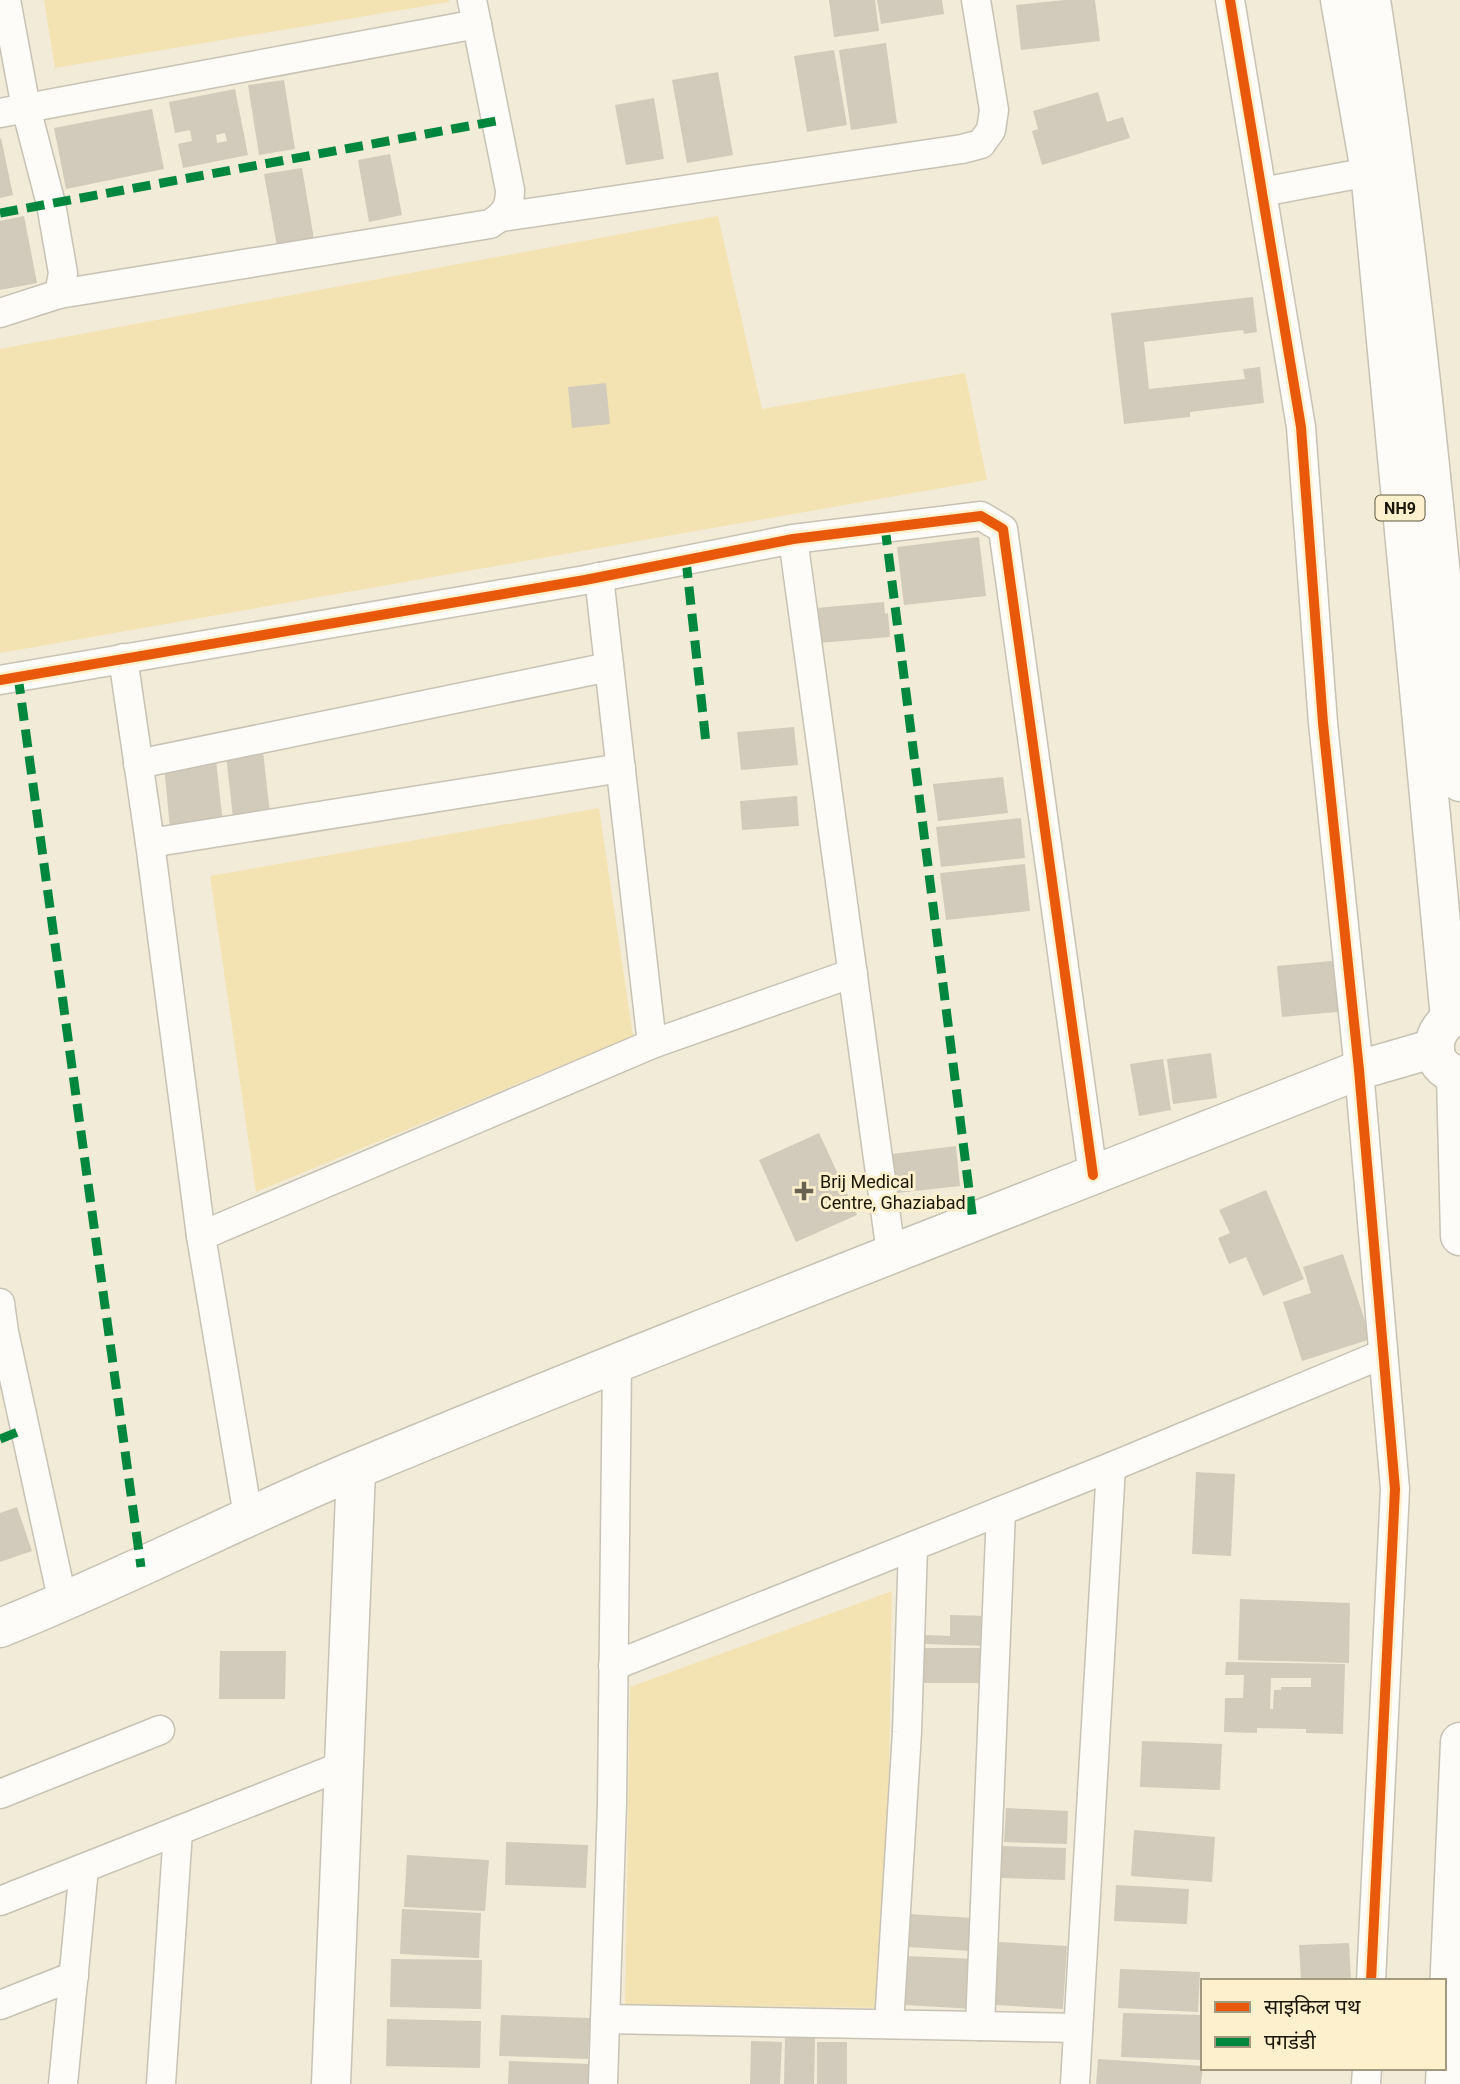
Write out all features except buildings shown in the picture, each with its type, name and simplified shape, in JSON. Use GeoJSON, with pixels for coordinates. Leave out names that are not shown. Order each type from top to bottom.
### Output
{"type":"FeatureCollection","features":[{"type":"Feature","properties":{"kind":"main road","name":"NH9"},"geometry":{"type":"LineString","coordinates":[[1340,0],[1383,169],[1441,562],[1460,782]]}},
{"type":"Feature","properties":{"kind":"main road","name":"NH9"},"geometry":{"type":"LineString","coordinates":[[1371,0],[1452,1046],[1460,1236]]}},
{"type":"Feature","properties":{"kind":"main road"},"geometry":{"type":"LineString","coordinates":[[0,1628],[356,1470],[891,1253],[1359,1070],[1452,1046]]}},
{"type":"Feature","properties":{"kind":"main road"},"geometry":{"type":"LineString","coordinates":[[331,2084],[356,1470]]}},
{"type":"Feature","properties":{"kind":"main road"},"geometry":{"type":"LineString","coordinates":[[1446,2061],[1460,1742]]}},
{"type":"Feature","properties":{"kind":"street"},"geometry":{"type":"LineString","coordinates":[[6,0],[13,111],[51,204],[63,273],[59,294]]}},
{"type":"Feature","properties":{"kind":"street"},"geometry":{"type":"LineString","coordinates":[[502,217],[981,144],[991,130],[994,110],[976,0]]}},
{"type":"Feature","properties":{"kind":"street"},"geometry":{"type":"LineString","coordinates":[[1230,0],[1301,426],[1324,723],[1359,1070],[1395,1489],[1371,1979]]}},
{"type":"Feature","properties":{"kind":"street"},"geometry":{"type":"LineString","coordinates":[[0,313],[59,294],[491,224],[508,209],[510,190],[478,7],[447,32],[13,111]]}},
{"type":"Feature","properties":{"kind":"street"},"geometry":{"type":"LineString","coordinates":[[1262,192],[1383,169]]}},
{"type":"Feature","properties":{"kind":"street"},"geometry":{"type":"LineString","coordinates":[[0,680],[599,577],[793,539],[971,515],[981,516],[1003,529],[1093,1175]]}},
{"type":"Feature","properties":{"kind":"street"},"geometry":{"type":"LineString","coordinates":[[793,539],[891,1253]]}},
{"type":"Feature","properties":{"kind":"street"},"geometry":{"type":"LineString","coordinates":[[599,577],[652,1044]]}},
{"type":"Feature","properties":{"kind":"street"},"geometry":{"type":"LineString","coordinates":[[123,658],[201,1236],[248,1516]]}},
{"type":"Feature","properties":{"kind":"street"},"geometry":{"type":"LineString","coordinates":[[138,764],[609,667]]}},
{"type":"Feature","properties":{"kind":"street"},"geometry":{"type":"LineString","coordinates":[[150,843],[621,768]]}},
{"type":"Feature","properties":{"kind":"street"},"geometry":{"type":"LineString","coordinates":[[201,1236],[652,1044],[853,973]]}},
{"type":"Feature","properties":{"kind":"street"},"geometry":{"type":"LineString","coordinates":[[0,1303],[2,1332],[63,1602]]}},
{"type":"Feature","properties":{"kind":"street"},"geometry":{"type":"LineString","coordinates":[[613,1666],[1111,1467],[1383,1354]]}},
{"type":"Feature","properties":{"kind":"street"},"geometry":{"type":"LineString","coordinates":[[603,2084],[612,1803],[617,1364]]}},
{"type":"Feature","properties":{"kind":"street"},"geometry":{"type":"LineString","coordinates":[[1075,2084],[1111,1467]]}},
{"type":"Feature","properties":{"kind":"street"},"geometry":{"type":"LineString","coordinates":[[980,2026],[1001,1511]]}},
{"type":"Feature","properties":{"kind":"street"},"geometry":{"type":"LineString","coordinates":[[889,2024],[907,1732],[913,1547]]}},
{"type":"Feature","properties":{"kind":"street"},"geometry":{"type":"LineString","coordinates":[[0,1794],[160,1730]]}},
{"type":"Feature","properties":{"kind":"street"},"geometry":{"type":"LineString","coordinates":[[0,1901],[342,1766]]}},
{"type":"Feature","properties":{"kind":"street"},"geometry":{"type":"LineString","coordinates":[[161,2084],[178,1831]]}},
{"type":"Feature","properties":{"kind":"street"},"geometry":{"type":"LineString","coordinates":[[63,2084],[83,1868]]}},
{"type":"Feature","properties":{"kind":"street"},"geometry":{"type":"LineString","coordinates":[[0,2005],[74,1976]]}},
{"type":"Feature","properties":{"kind":"street"},"geometry":{"type":"LineString","coordinates":[[605,2019],[1078,2028]]}},
{"type":"Feature","properties":{"kind":"shaded area"},"geometry":{"type":"Polygon","coordinates":[[[44,0],[449,0],[449,2],[55,68],[44,0]]]}},
{"type":"Feature","properties":{"kind":"shaded area"},"geometry":{"type":"Polygon","coordinates":[[[718,216],[762,409],[965,373],[987,480],[0,653],[0,349],[718,216]]]}},
{"type":"Feature","properties":{"kind":"shaded area"},"geometry":{"type":"Polygon","coordinates":[[[599,808],[633,1036],[256,1192],[210,876],[599,808]]]}},
{"type":"Feature","properties":{"kind":"shaded area"},"geometry":{"type":"Polygon","coordinates":[[[892,1591],[885,2008],[625,2004],[630,1687],[892,1591]]]}},
{"type":"Feature","properties":{"kind":"marked path"},"geometry":{"type":"LineString","coordinates":[[0,213],[496,121]]}},
{"type":"Feature","properties":{"kind":"marked path"},"geometry":{"type":"LineString","coordinates":[[885,527],[973,1221]]}},
{"type":"Feature","properties":{"kind":"marked path"},"geometry":{"type":"LineString","coordinates":[[686,560],[706,743]]}},
{"type":"Feature","properties":{"kind":"marked path"},"geometry":{"type":"LineString","coordinates":[[18,676],[141,1567]]}},
{"type":"Feature","properties":{"kind":"marked path"},"geometry":{"type":"LineString","coordinates":[[0,1439],[25,1429]]}},
{"type":"Feature","properties":{"kind":"cycle path"},"geometry":{"type":"LineString","coordinates":[[1230,0],[1301,427],[1323,723],[1359,1070],[1395,1489],[1371,1979]]}},
{"type":"Feature","properties":{"kind":"cycle path"},"geometry":{"type":"LineString","coordinates":[[0,680],[585,580],[793,539],[981,516],[1003,529],[1093,1175]]}},
{"type":"Feature","properties":{"kind":"place","name":"Brij Medical Centre, Ghaziabad"},"geometry":{"type":"Point","coordinates":[804,1191]}}]}
